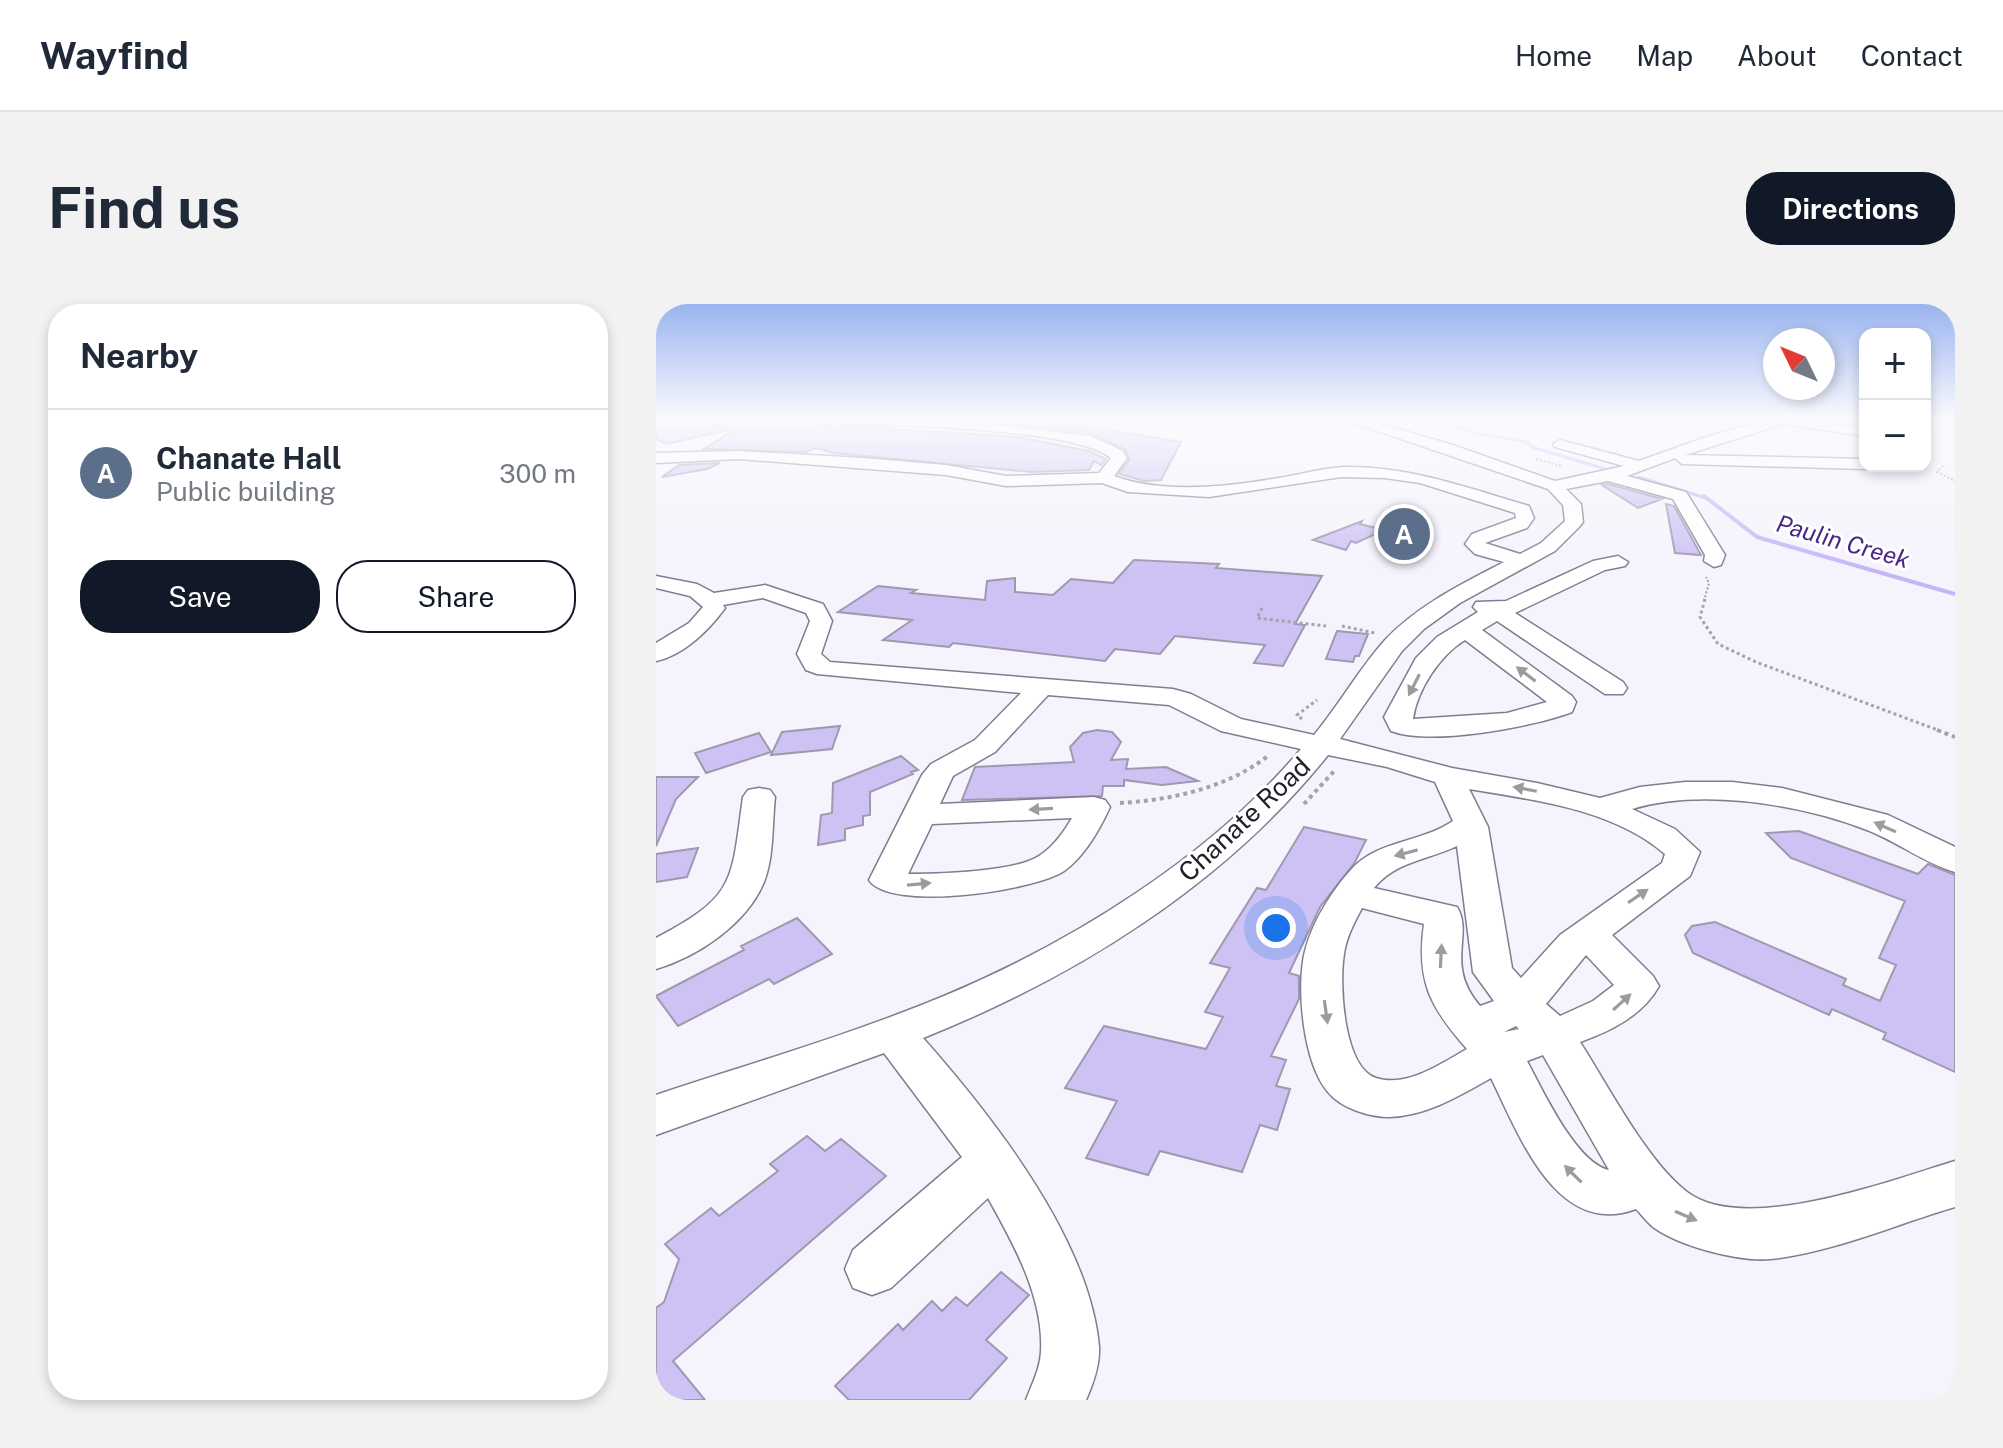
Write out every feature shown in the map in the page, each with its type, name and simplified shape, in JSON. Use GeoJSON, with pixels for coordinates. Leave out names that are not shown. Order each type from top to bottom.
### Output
{"type":"FeatureCollection","features":[{"type":"Feature","properties":{"kind":"street"},"geometry":{"type":"LineString","coordinates":[[934,469],[1024,483],[1104,478],[1128,487],[1209,492],[1341,472],[1406,476],[1523,510],[1525,518],[1521,524],[1479,538],[1475,544],[1482,550],[1522,561]]}},
{"type":"Feature","properties":{"kind":"street"},"geometry":{"type":"LineString","coordinates":[[1104,478],[1111,469]]}},
{"type":"Feature","properties":{"kind":"street"},"geometry":{"type":"LineString","coordinates":[[1507,469],[1554,486],[1630,469]]}},
{"type":"Feature","properties":{"kind":"street"},"geometry":{"type":"LineString","coordinates":[[1608,476],[1680,496],[1715,555],[1714,561]]}},
{"type":"Feature","properties":{"kind":"street","name":"Chanate Road"},"geometry":{"type":"LineString","coordinates":[[656,1115],[959,1007],[1038,969],[1171,888],[1285,788],[1314,734],[1387,640],[1452,598],[1557,541],[1574,522],[1572,504],[1554,486]]}},
{"type":"Feature","properties":{"kind":"street"},"geometry":{"type":"LineString","coordinates":[[1466,629],[1563,702],[1562,706],[1543,715],[1519,719],[1409,728],[1401,725],[1398,717],[1425,663],[1445,642],[1466,629],[1497,611],[1600,565],[1618,562]]}},
{"type":"Feature","properties":{"kind":"street"},"geometry":{"type":"LineString","coordinates":[[656,582],[694,590],[712,603],[771,594],[805,604],[820,615],[809,654],[815,665],[826,669],[1173,697],[1191,702],[1236,727],[1314,734],[1447,776],[1534,791],[1600,808],[1671,840],[1683,852],[1678,868],[1574,944],[1537,1021]]}},
{"type":"Feature","properties":{"kind":"street"},"geometry":{"type":"LineString","coordinates":[[1452,598],[1497,611],[1614,688]]}},
{"type":"Feature","properties":{"kind":"street"},"geometry":{"type":"LineString","coordinates":[[656,654],[697,628],[712,603]]}},
{"type":"Feature","properties":{"kind":"street"},"geometry":{"type":"LineString","coordinates":[[1387,640],[1434,654]]}},
{"type":"Feature","properties":{"kind":"street"},"geometry":{"type":"LineString","coordinates":[[920,815],[1094,807],[1089,820],[1052,864],[1034,871],[903,885],[887,880],[920,815],[933,781],[942,770],[985,746],[1042,686]]}},
{"type":"Feature","properties":{"kind":"street"},"geometry":{"type":"LineString","coordinates":[[1386,756],[1409,728]]}},
{"type":"Feature","properties":{"kind":"street"},"geometry":{"type":"LineString","coordinates":[[1447,776],[1471,823],[1493,972],[1537,1021],[1643,1182],[1671,1210],[1705,1225],[1757,1234],[1819,1224],[1955,1184]]}},
{"type":"Feature","properties":{"kind":"street"},"geometry":{"type":"LineString","coordinates":[[1600,808],[1628,797],[1661,792],[1718,791],[1776,796],[1874,822],[1955,861]]}},
{"type":"Feature","properties":{"kind":"street"},"geometry":{"type":"LineString","coordinates":[[656,955],[712,921],[732,904],[746,884],[759,797]]}},
{"type":"Feature","properties":{"kind":"street"},"geometry":{"type":"LineString","coordinates":[[1471,823],[1442,842],[1387,858],[1374,865],[1362,876],[1331,932],[1323,960],[1323,992],[1338,1071],[1358,1092],[1385,1098],[1418,1095],[1486,1040],[1537,1021],[1592,1022],[1621,1007],[1639,986],[1588,934]]}},
{"type":"Feature","properties":{"kind":"street"},"geometry":{"type":"LineString","coordinates":[[1351,894],[1444,916],[1440,971],[1450,1000],[1486,1040],[1567,1171],[1587,1188],[1611,1194],[1643,1182]]}},
{"type":"Feature","properties":{"kind":"street"},"geometry":{"type":"LineString","coordinates":[[892,1033],[991,1163],[1039,1237],[1056,1279],[1068,1325],[1070,1351],[1063,1386],[1056,1400]]}},
{"type":"Feature","properties":{"kind":"street"},"geometry":{"type":"LineString","coordinates":[[872,1269],[991,1163]]}},
{"type":"Feature","properties":{"kind":"path"},"geometry":{"type":"LineString","coordinates":[[1940,469],[1937,472],[1955,481]]}},
{"type":"Feature","properties":{"kind":"path"},"geometry":{"type":"LineString","coordinates":[[1714,561],[1704,572],[1709,583],[1700,617],[1718,644],[1756,662],[1955,737]]}},
{"type":"Feature","properties":{"kind":"path"},"geometry":{"type":"LineString","coordinates":[[1262,608],[1257,618],[1326,626]]}},
{"type":"Feature","properties":{"kind":"path"},"geometry":{"type":"LineString","coordinates":[[1342,626],[1387,640]]}},
{"type":"Feature","properties":{"kind":"path"},"geometry":{"type":"LineString","coordinates":[[1314,734],[1297,715],[1317,700]]}},
{"type":"Feature","properties":{"kind":"path"},"geometry":{"type":"LineString","coordinates":[[1094,807],[1135,800],[1166,800],[1249,771],[1275,750]]}},
{"type":"Feature","properties":{"kind":"building"},"geometry":{"type":"Polygon","coordinates":[[[673,469],[706,469],[662,477],[673,469]]]}},
{"type":"Feature","properties":{"kind":"building"},"geometry":{"type":"Polygon","coordinates":[[[1001,469],[1089,469],[1089,470],[1031,472],[1001,469]]]}},
{"type":"Feature","properties":{"kind":"building"},"geometry":{"type":"Polygon","coordinates":[[[1122,469],[1167,469],[1161,480],[1144,481],[1119,474],[1122,469]]]}},
{"type":"Feature","properties":{"kind":"building"},"geometry":{"type":"Polygon","coordinates":[[[1602,485],[1662,499],[1638,508],[1602,485]]]}},
{"type":"Feature","properties":{"kind":"building"},"geometry":{"type":"Polygon","coordinates":[[[1666,504],[1674,506],[1701,555],[1675,553],[1666,504]]]}},
{"type":"Feature","properties":{"kind":"building"},"geometry":{"type":"Polygon","coordinates":[[[1362,521],[1360,524],[1384,530],[1356,543],[1351,541],[1346,550],[1313,540],[1362,521]]]}},
{"type":"Feature","properties":{"kind":"building"},"geometry":{"type":"Polygon","coordinates":[[[1134,560],[1219,564],[1216,568],[1322,576],[1295,624],[1305,625],[1283,666],[1254,663],[1265,645],[1175,636],[1160,654],[1115,649],[1105,661],[953,643],[949,647],[883,640],[912,620],[838,612],[878,586],[916,590],[911,593],[985,600],[987,581],[1015,578],[1015,592],[1053,595],[1071,579],[1113,583],[1134,560]]]}},
{"type":"Feature","properties":{"kind":"building"},"geometry":{"type":"Polygon","coordinates":[[[1337,631],[1368,634],[1359,656],[1355,656],[1353,662],[1326,659],[1337,631]]]}},
{"type":"Feature","properties":{"kind":"building"},"geometry":{"type":"Polygon","coordinates":[[[840,726],[832,749],[771,755],[782,732],[840,726]]]}},
{"type":"Feature","properties":{"kind":"building"},"geometry":{"type":"Polygon","coordinates":[[[1097,730],[1112,732],[1121,742],[1111,760],[1128,759],[1126,769],[1166,767],[1198,781],[1162,785],[1124,780],[1124,786],[1103,786],[1102,796],[962,800],[975,767],[1074,762],[1070,747],[1083,733],[1097,730]]]}},
{"type":"Feature","properties":{"kind":"building"},"geometry":{"type":"Polygon","coordinates":[[[759,733],[771,752],[706,773],[695,753],[759,733]]]}},
{"type":"Feature","properties":{"kind":"building"},"geometry":{"type":"Polygon","coordinates":[[[901,756],[918,770],[870,792],[870,815],[863,816],[863,825],[845,829],[845,840],[818,845],[821,815],[832,813],[833,783],[901,756]]]}},
{"type":"Feature","properties":{"kind":"building"},"geometry":{"type":"Polygon","coordinates":[[[656,777],[698,777],[676,799],[656,846],[656,777]]]}},
{"type":"Feature","properties":{"kind":"building"},"geometry":{"type":"Polygon","coordinates":[[[1304,827],[1366,840],[1355,862],[1320,907],[1289,973],[1299,976],[1299,999],[1271,1056],[1286,1060],[1276,1086],[1290,1089],[1277,1130],[1260,1125],[1242,1172],[1160,1151],[1148,1175],[1086,1158],[1117,1101],[1065,1088],[1104,1026],[1206,1049],[1223,1017],[1205,1012],[1230,968],[1210,963],[1257,888],[1266,890],[1304,827]]]}},
{"type":"Feature","properties":{"kind":"building"},"geometry":{"type":"Polygon","coordinates":[[[1799,831],[1918,874],[1928,864],[1955,875],[1955,1072],[1883,1039],[1886,1033],[1832,1009],[1829,1015],[1693,953],[1685,935],[1692,926],[1715,922],[1846,979],[1843,985],[1880,1001],[1896,965],[1879,958],[1905,901],[1791,858],[1766,833],[1799,831]]]}},
{"type":"Feature","properties":{"kind":"building"},"geometry":{"type":"Polygon","coordinates":[[[698,848],[687,877],[656,882],[656,854],[698,848]]]}},
{"type":"Feature","properties":{"kind":"building"},"geometry":{"type":"Polygon","coordinates":[[[797,918],[832,954],[774,984],[769,979],[678,1026],[656,996],[744,950],[741,946],[797,918]]]}},
{"type":"Feature","properties":{"kind":"building"},"geometry":{"type":"Polygon","coordinates":[[[807,1136],[825,1151],[841,1139],[886,1176],[673,1361],[705,1400],[661,1400],[656,1393],[656,1308],[664,1302],[679,1259],[665,1244],[711,1208],[719,1216],[778,1171],[770,1164],[807,1136]]]}},
{"type":"Feature","properties":{"kind":"building"},"geometry":{"type":"Polygon","coordinates":[[[1001,1272],[1029,1295],[986,1340],[1007,1358],[969,1400],[849,1400],[835,1386],[898,1324],[903,1330],[932,1301],[942,1311],[956,1297],[967,1306],[1001,1272]]]}},
{"type":"Feature","properties":{"kind":"waterway","name":"Paulin Creek"},"geometry":{"type":"LineString","coordinates":[[1639,477],[1706,498]]}},
{"type":"Feature","properties":{"kind":"waterway","name":"Paulin Creek"},"geometry":{"type":"LineString","coordinates":[[1704,496],[1757,537],[1955,594]]}},
{"type":"Feature","properties":{"kind":"place","name":"Chanate Hall"},"geometry":{"type":"Point","coordinates":[1404,534]}}]}
